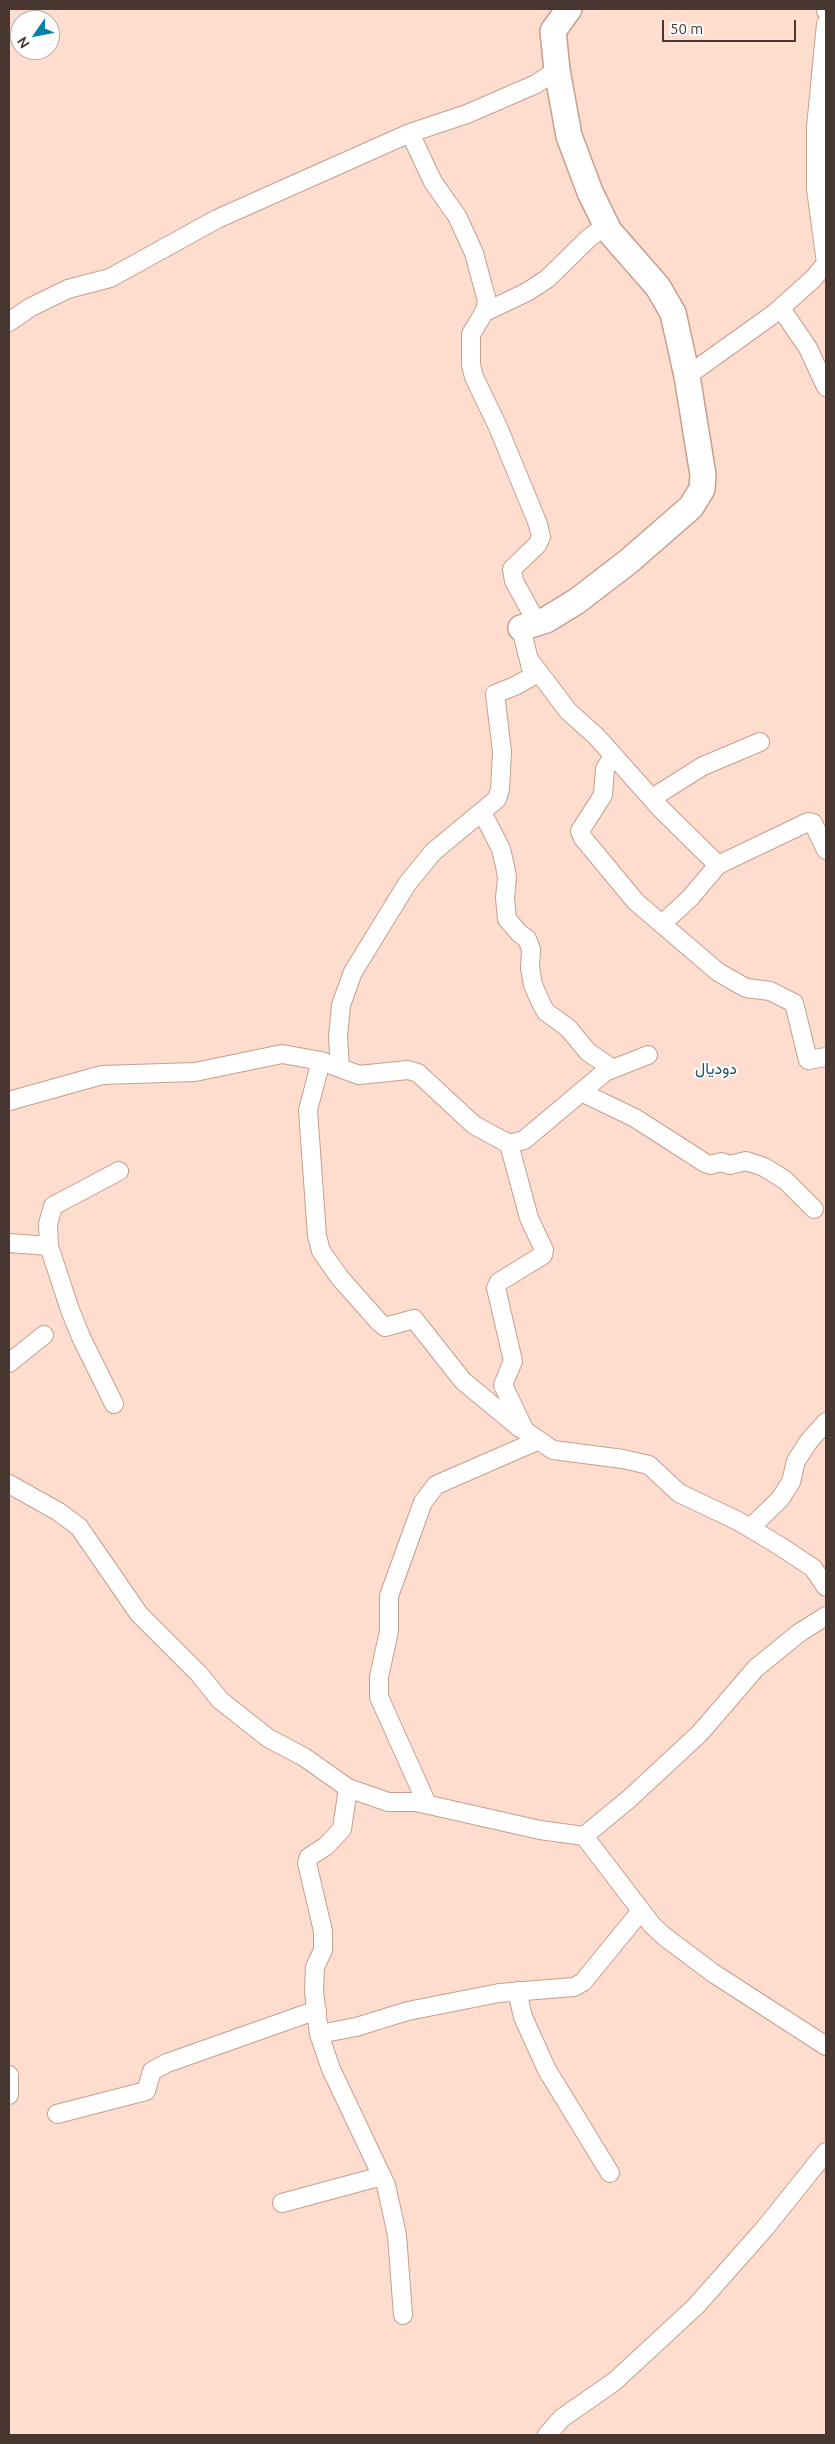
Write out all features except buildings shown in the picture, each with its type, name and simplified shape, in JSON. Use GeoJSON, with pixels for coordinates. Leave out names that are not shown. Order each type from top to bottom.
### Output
{"type":"FeatureCollection","features":[{"type":"Feature","properties":{"kind":"street"},"geometry":{"type":"LineString","coordinates":[[529,625],[546,620],[577,601],[629,561],[692,507],[702,489],[703,475],[687,376],[672,313],[658,288],[606,225],[590,192],[569,136],[556,70],[553,31],[569,9]]}},
{"type":"Feature","properties":{"kind":"street"},"geometry":{"type":"LineString","coordinates":[[687,376],[775,313],[814,278],[826,263],[816,189],[822,181],[816,127],[826,24]]}},
{"type":"Feature","properties":{"kind":"street"},"geometry":{"type":"LineString","coordinates":[[9,322],[31,306],[68,289],[110,278],[217,219],[410,133],[467,114],[536,84],[556,70]]}},
{"type":"Feature","properties":{"kind":"street"},"geometry":{"type":"LineString","coordinates":[[340,1068],[338,1037],[341,1005],[353,972],[412,877],[433,852],[497,799],[500,788],[502,752],[495,694],[533,676],[529,625],[512,569],[537,545],[541,537],[538,524],[498,427],[474,377],[471,365],[471,334],[484,313],[487,301],[474,253],[457,216],[433,182],[410,133]]}},
{"type":"Feature","properties":{"kind":"street"},"geometry":{"type":"LineString","coordinates":[[484,313],[527,292],[547,279],[589,238],[606,225]]}},
{"type":"Feature","properties":{"kind":"street"},"geometry":{"type":"LineString","coordinates":[[775,313],[782,310],[808,348],[826,387]]}},
{"type":"Feature","properties":{"kind":"street"},"geometry":{"type":"LineString","coordinates":[[531,662],[568,711],[597,737],[652,798],[718,865]]}},
{"type":"Feature","properties":{"kind":"street"},"geometry":{"type":"LineString","coordinates":[[652,798],[703,766],[760,742]]}},
{"type":"Feature","properties":{"kind":"street"},"geometry":{"type":"LineString","coordinates":[[613,756],[605,769],[603,795],[580,831],[594,852],[636,902],[663,923],[718,972],[746,988],[770,991],[794,1003],[808,1060],[826,1057]]}},
{"type":"Feature","properties":{"kind":"street"},"geometry":{"type":"LineString","coordinates":[[482,812],[501,849],[505,866],[507,877],[505,898],[507,919],[519,934],[528,939],[531,949],[530,968],[533,985],[546,1012],[568,1028],[588,1052],[613,1069]]}},
{"type":"Feature","properties":{"kind":"street"},"geometry":{"type":"LineString","coordinates":[[663,923],[690,898],[718,865],[808,822],[813,823],[826,850]]}},
{"type":"Feature","properties":{"kind":"street"},"geometry":{"type":"LineString","coordinates":[[9,1101],[102,1075],[195,1072],[282,1054],[322,1061],[359,1075],[408,1070],[418,1073],[474,1125],[509,1144],[524,1140],[583,1093],[605,1072],[648,1054]]}},
{"type":"Feature","properties":{"kind":"street"},"geometry":{"type":"LineString","coordinates":[[322,1061],[308,1110],[317,1236],[321,1250],[340,1278],[379,1322],[385,1327],[414,1319],[463,1381],[531,1436],[553,1450],[623,1459],[649,1465],[679,1494],[750,1528],[813,1568],[826,1587]]}},
{"type":"Feature","properties":{"kind":"street"},"geometry":{"type":"LineString","coordinates":[[583,1093],[635,1118],[705,1163],[711,1165],[721,1162],[730,1165],[746,1161],[764,1167],[785,1180],[814,1209]]}},
{"type":"Feature","properties":{"kind":"street"},"geometry":{"type":"LineString","coordinates":[[509,1144],[529,1218],[544,1250],[543,1254],[499,1282],[496,1288],[512,1361],[503,1385],[531,1436]]}},
{"type":"Feature","properties":{"kind":"street"},"geometry":{"type":"LineString","coordinates":[[114,1404],[81,1337],[49,1246],[48,1224],[53,1206],[119,1171]]}},
{"type":"Feature","properties":{"kind":"street"},"geometry":{"type":"LineString","coordinates":[[9,1243],[49,1246]]}},
{"type":"Feature","properties":{"kind":"street"},"geometry":{"type":"LineString","coordinates":[[9,1363],[44,1336]]}},
{"type":"Feature","properties":{"kind":"street"},"geometry":{"type":"LineString","coordinates":[[750,1528],[780,1500],[791,1482],[796,1461],[809,1441],[826,1422]]}},
{"type":"Feature","properties":{"kind":"street"},"geometry":{"type":"LineString","coordinates":[[427,1804],[380,1697],[379,1677],[389,1631],[389,1596],[423,1502],[436,1485],[531,1436]]}},
{"type":"Feature","properties":{"kind":"street"},"geometry":{"type":"LineString","coordinates":[[9,1484],[59,1512],[79,1527],[138,1614],[199,1674],[220,1700],[268,1738],[304,1756],[348,1788],[388,1802],[427,1804],[540,1830],[584,1836],[658,1931],[690,1956],[826,2046]]}},
{"type":"Feature","properties":{"kind":"street"},"geometry":{"type":"LineString","coordinates":[[584,1836],[629,1799],[700,1733],[756,1668],[799,1633],[826,1616]]}},
{"type":"Feature","properties":{"kind":"street"},"geometry":{"type":"LineString","coordinates":[[348,1788],[342,1828],[326,1846],[309,1857],[307,1863],[323,1931],[323,1950],[315,1966],[319,2034],[331,2069],[382,2176],[397,2235],[403,2315]]}},
{"type":"Feature","properties":{"kind":"street"},"geometry":{"type":"LineString","coordinates":[[319,2034],[356,2027],[408,2011],[499,1993],[574,1987],[584,1982],[641,1911]]}},
{"type":"Feature","properties":{"kind":"street"},"geometry":{"type":"LineString","coordinates":[[517,1992],[523,2016],[547,2070],[610,2173]]}},
{"type":"Feature","properties":{"kind":"street"},"geometry":{"type":"LineString","coordinates":[[57,2114],[146,2091],[152,2071],[167,2063],[317,2010]]}},
{"type":"Feature","properties":{"kind":"street"},"geometry":{"type":"LineString","coordinates":[[9,2075],[9,2095]]}},
{"type":"Feature","properties":{"kind":"street"},"geometry":{"type":"LineString","coordinates":[[547,2435],[562,2418],[615,2381],[696,2306],[765,2228],[826,2152]]}},
{"type":"Feature","properties":{"kind":"street"},"geometry":{"type":"LineString","coordinates":[[282,2203],[382,2176]]}},
{"type":"Feature","properties":{"kind":"district","name":"دودیال"},"geometry":{"type":"Point","coordinates":[716,1069]}}]}
